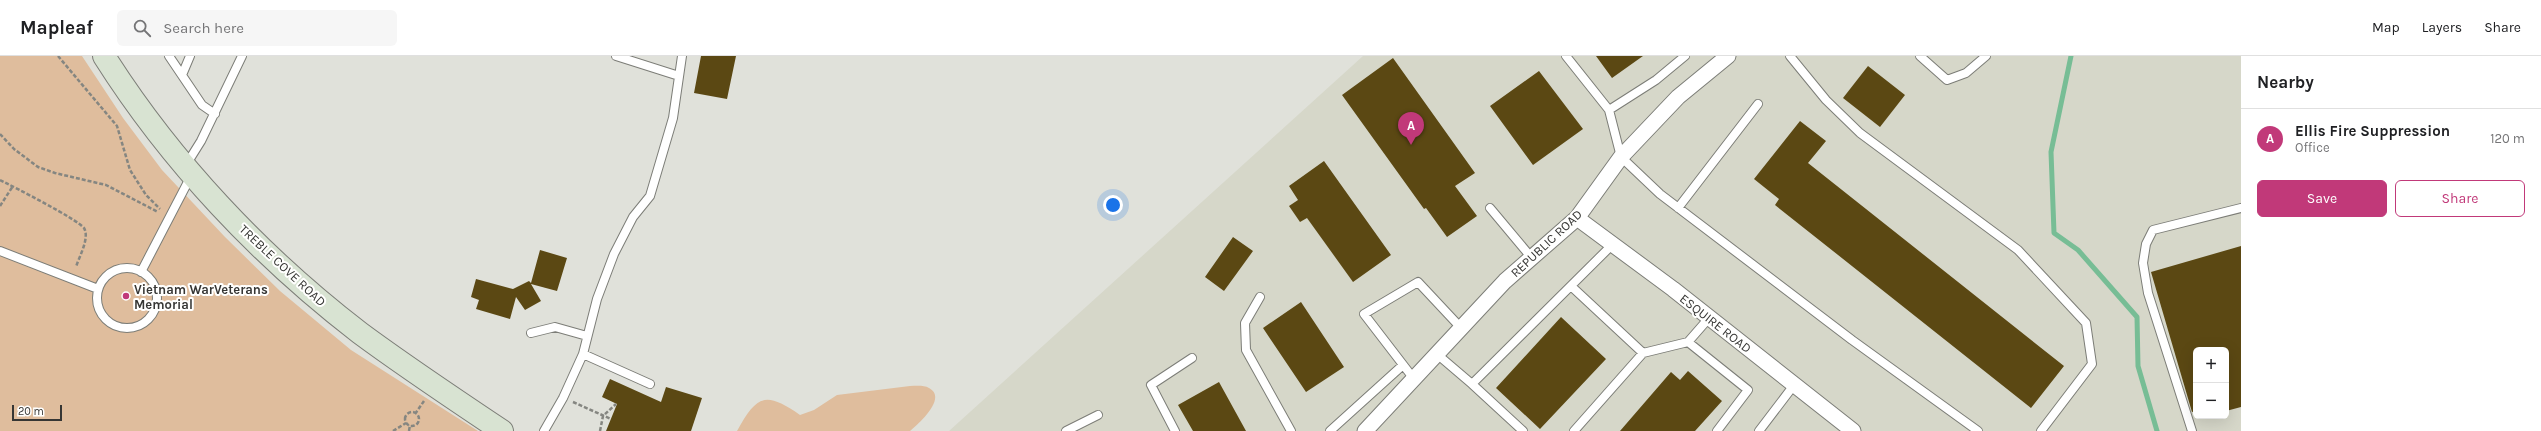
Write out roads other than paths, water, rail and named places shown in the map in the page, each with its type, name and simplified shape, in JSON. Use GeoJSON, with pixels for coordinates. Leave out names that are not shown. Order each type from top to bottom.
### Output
{"type":"FeatureCollection","features":[{"type":"Feature","properties":{"kind":"main road","name":"TREBLE COVE ROAD"},"geometry":{"type":"LineString","coordinates":[[104,56],[189,170],[270,256],[338,315],[393,356],[502,431]]}},
{"type":"Feature","properties":{"kind":"street","name":"REPUBLIC ROAD"},"geometry":{"type":"LineString","coordinates":[[1365,431],[1438,355],[1505,281],[1577,218],[1621,157],[1678,97],[1728,56]]}},
{"type":"Feature","properties":{"kind":"street","name":"ESQUIRE ROAD"},"geometry":{"type":"LineString","coordinates":[[1577,218],[1709,318],[1853,431]]}},
{"type":"Feature","properties":{"kind":"lane"},"geometry":{"type":"LineString","coordinates":[[169,56],[202,105],[214,114]]}},
{"type":"Feature","properties":{"kind":"lane"},"geometry":{"type":"LineString","coordinates":[[182,75],[190,56]]}},
{"type":"Feature","properties":{"kind":"lane"},"geometry":{"type":"LineString","coordinates":[[141,272],[169,218],[214,114],[242,56]]}},
{"type":"Feature","properties":{"kind":"lane"},"geometry":{"type":"LineString","coordinates":[[616,56],[680,76]]}},
{"type":"Feature","properties":{"kind":"lane"},"geometry":{"type":"LineString","coordinates":[[544,431],[563,398],[583,354],[597,299],[614,254],[633,217],[650,196],[673,118],[682,56]]}},
{"type":"Feature","properties":{"kind":"lane"},"geometry":{"type":"LineString","coordinates":[[1566,56],[1609,110],[1621,157],[1660,194],[1858,344],[1978,431]]}},
{"type":"Feature","properties":{"kind":"lane"},"geometry":{"type":"LineString","coordinates":[[1609,110],[1656,80],[1685,56]]}},
{"type":"Feature","properties":{"kind":"lane"},"geometry":{"type":"LineString","coordinates":[[1790,56],[1826,100],[1860,133],[2018,250],[2086,323],[2092,364],[2041,431]]}},
{"type":"Feature","properties":{"kind":"lane"},"geometry":{"type":"LineString","coordinates":[[1920,56],[1947,80],[1966,73],[1986,56]]}},
{"type":"Feature","properties":{"kind":"lane"},"geometry":{"type":"LineString","coordinates":[[1678,208],[1758,104]]}},
{"type":"Feature","properties":{"kind":"lane"},"geometry":{"type":"LineString","coordinates":[[1490,208],[1531,257]]}},
{"type":"Feature","properties":{"kind":"lane"},"geometry":{"type":"LineString","coordinates":[[2192,431],[2148,293],[2143,263],[2146,244],[2153,230],[2241,208]]}},
{"type":"Feature","properties":{"kind":"lane"},"geometry":{"type":"LineString","coordinates":[[1472,384],[1613,244]]}},
{"type":"Feature","properties":{"kind":"lane"},"geometry":{"type":"LineString","coordinates":[[0,251],[98,289]]}},
{"type":"Feature","properties":{"kind":"lane"},"geometry":{"type":"LineString","coordinates":[[128,268],[141,272],[152,284],[156,303],[151,315],[135,327],[122,328],[105,319],[98,308],[98,289],[104,279],[112,272],[128,268]]}},
{"type":"Feature","properties":{"kind":"lane"},"geometry":{"type":"LineString","coordinates":[[1414,379],[1364,314],[1418,282],[1462,329]]}},
{"type":"Feature","properties":{"kind":"lane"},"geometry":{"type":"LineString","coordinates":[[1571,286],[1643,353]]}},
{"type":"Feature","properties":{"kind":"lane"},"geometry":{"type":"LineString","coordinates":[[1260,297],[1245,323],[1246,350],[1290,431]]}},
{"type":"Feature","properties":{"kind":"lane"},"geometry":{"type":"LineString","coordinates":[[1574,431],[1643,353],[1688,342],[1709,318]]}},
{"type":"Feature","properties":{"kind":"lane"},"geometry":{"type":"LineString","coordinates":[[531,334],[555,326],[587,336]]}},
{"type":"Feature","properties":{"kind":"lane"},"geometry":{"type":"LineString","coordinates":[[1688,342],[1748,390],[1717,431]]}},
{"type":"Feature","properties":{"kind":"lane"},"geometry":{"type":"LineString","coordinates":[[583,354],[650,384]]}},
{"type":"Feature","properties":{"kind":"lane"},"geometry":{"type":"LineString","coordinates":[[1438,355],[1524,431]]}},
{"type":"Feature","properties":{"kind":"lane"},"geometry":{"type":"LineString","coordinates":[[1175,431],[1151,385],[1192,358]]}},
{"type":"Feature","properties":{"kind":"lane"},"geometry":{"type":"LineString","coordinates":[[1330,431],[1403,365]]}},
{"type":"Feature","properties":{"kind":"lane"},"geometry":{"type":"LineString","coordinates":[[1759,431],[1794,385]]}},
{"type":"Feature","properties":{"kind":"lane"},"geometry":{"type":"LineString","coordinates":[[1066,431],[1098,415]]}},
{"type":"Feature","properties":{"kind":"waterway"},"geometry":{"type":"LineString","coordinates":[[2071,56],[2051,152],[2054,233],[2078,250],[2137,317],[2138,366],[2157,431]]}},
{"type":"Feature","properties":{"kind":"place","name":"Ellis Fire Suppression"},"geometry":{"type":"Point","coordinates":[1411,145]}},
{"type":"Feature","properties":{"kind":"place","name":"Vietnam WarVeterans Memorial"},"geometry":{"type":"Point","coordinates":[126,296]}}]}
